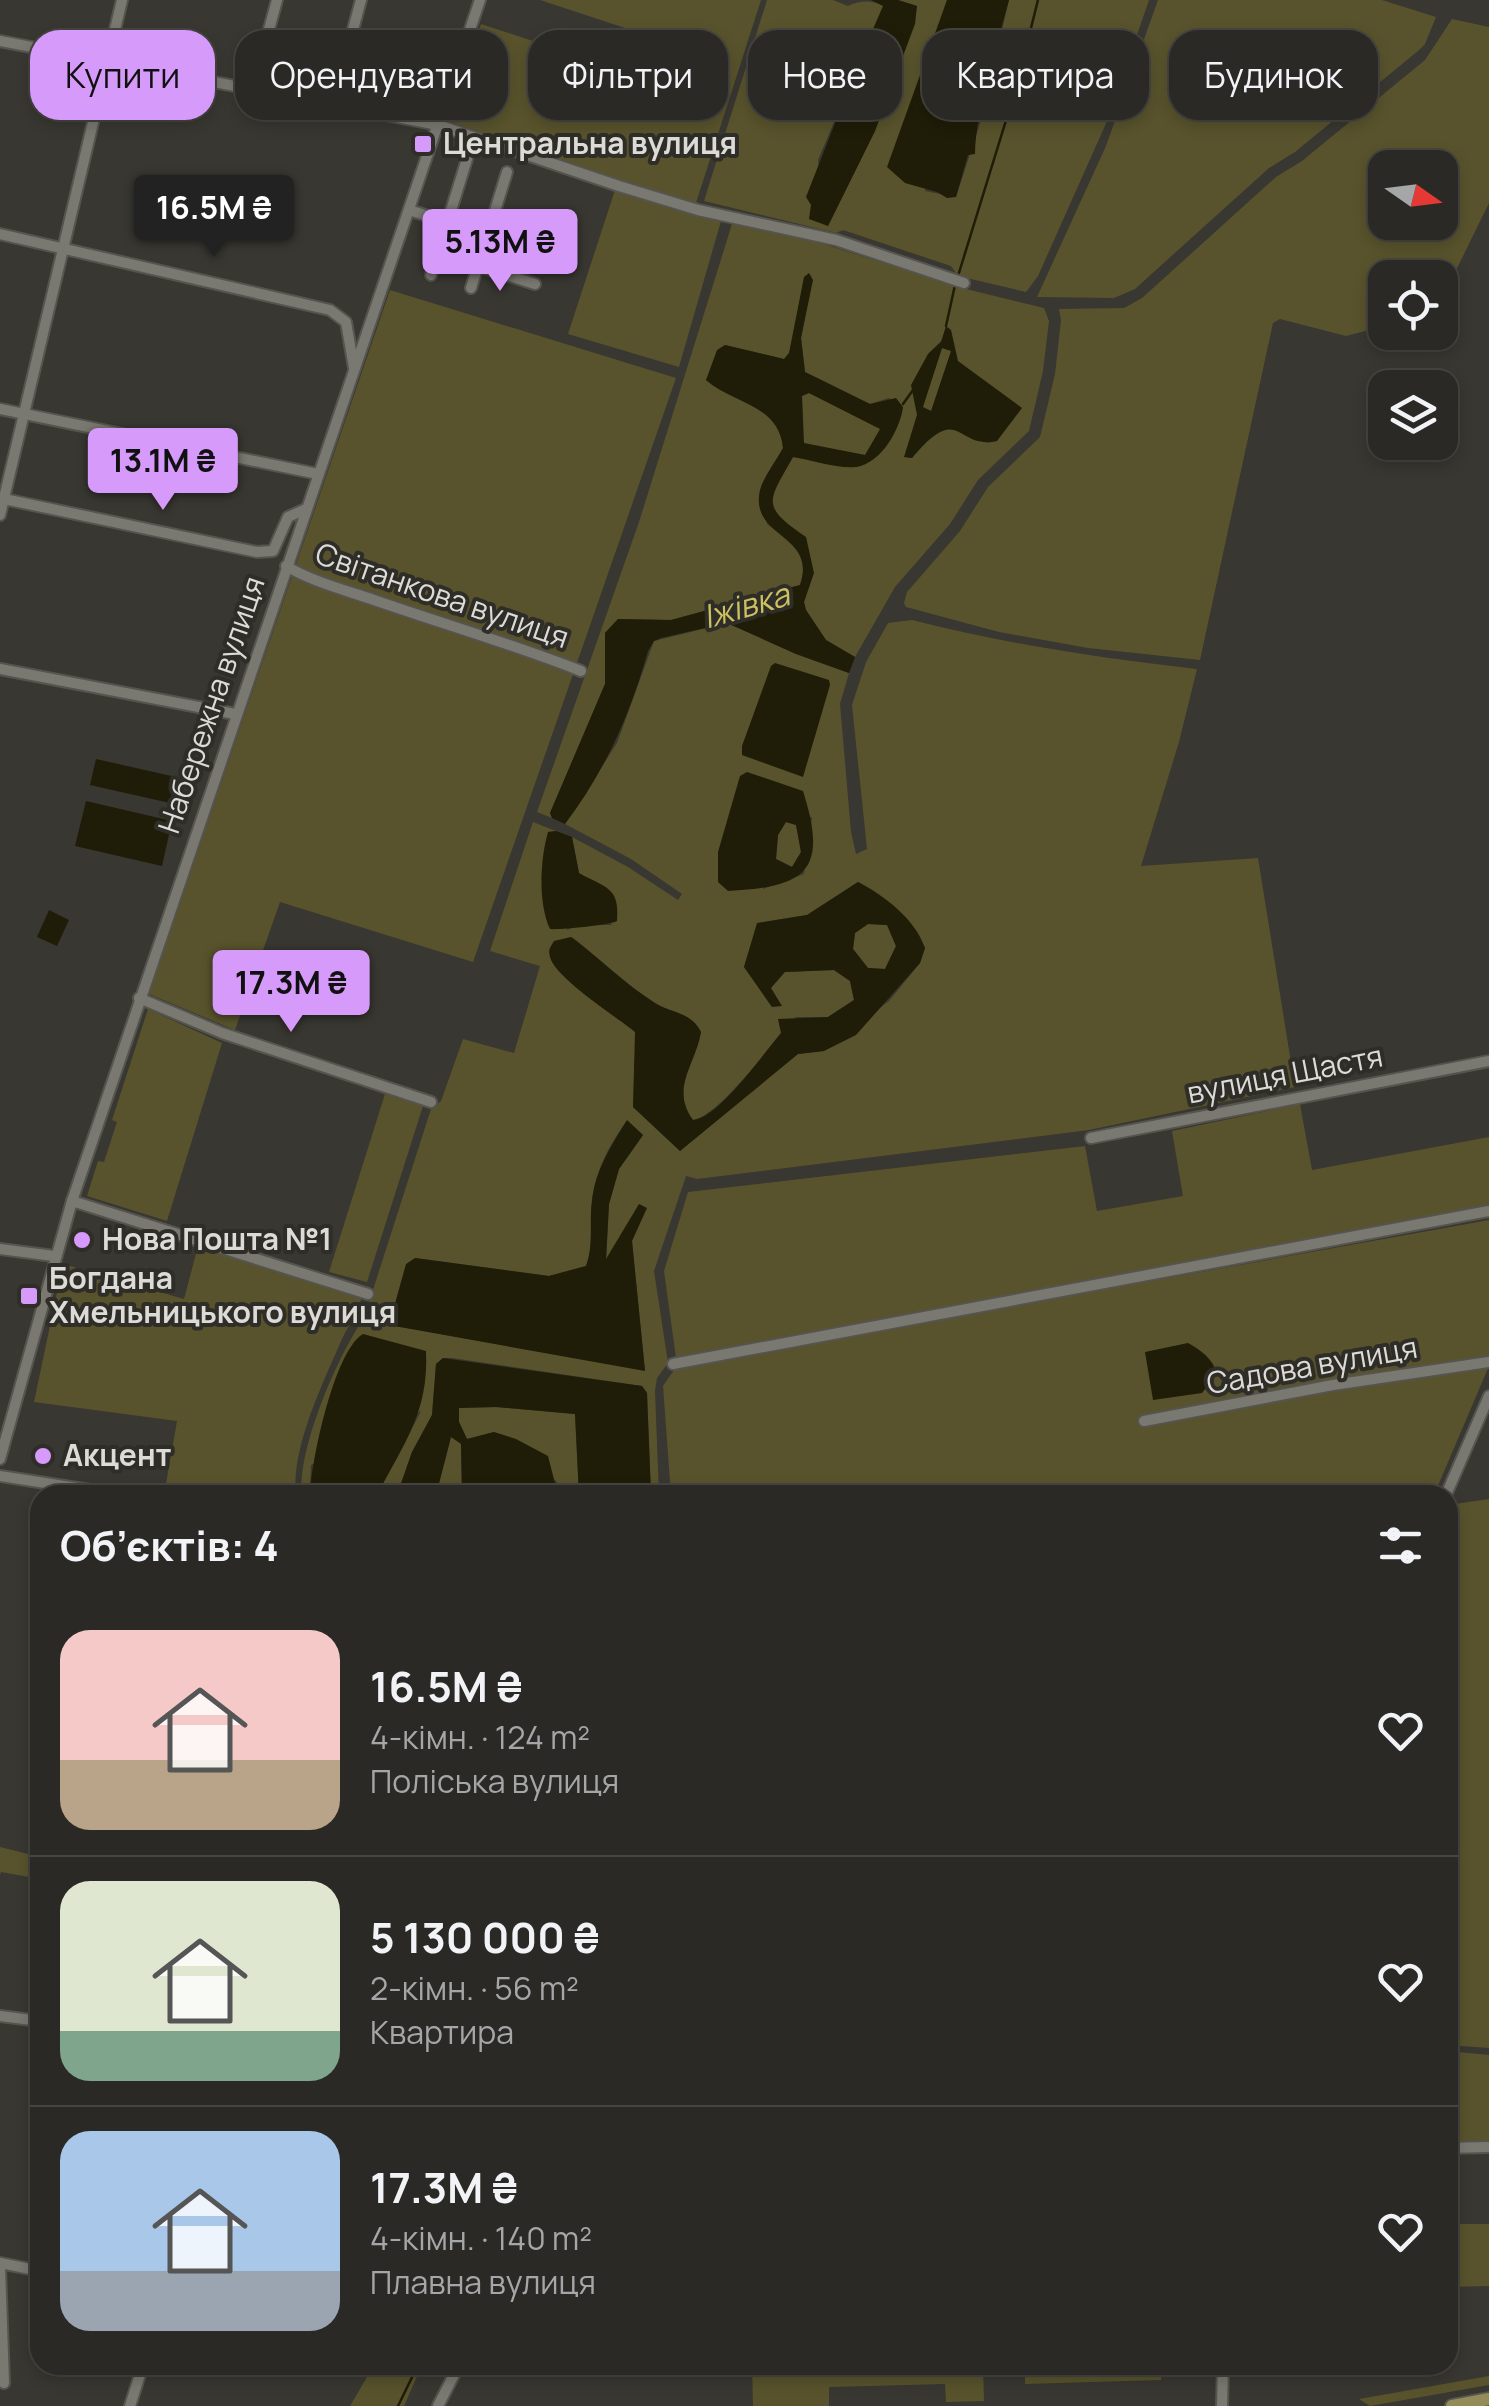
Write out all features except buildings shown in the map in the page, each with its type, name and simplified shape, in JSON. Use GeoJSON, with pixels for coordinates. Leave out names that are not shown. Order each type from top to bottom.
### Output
{"type":"FeatureCollection","features":[{"type":"Feature","properties":{"kind":"main road"},"geometry":{"type":"LineString","coordinates":[[1452,2406],[1489,2399]]}},
{"type":"Feature","properties":{"kind":"street"},"geometry":{"type":"LineString","coordinates":[[114,30],[122,0]]}},
{"type":"Feature","properties":{"kind":"street"},"geometry":{"type":"LineString","coordinates":[[269,30],[277,0]]}},
{"type":"Feature","properties":{"kind":"street"},"geometry":{"type":"LineString","coordinates":[[353,30],[361,0]]}},
{"type":"Feature","properties":{"kind":"street","name":"Набережна вулиця"},"geometry":{"type":"LineString","coordinates":[[0,1459],[72,1201],[480,0]]}},
{"type":"Feature","properties":{"kind":"street"},"geometry":{"type":"LineString","coordinates":[[0,41],[30,47]]}},
{"type":"Feature","properties":{"kind":"street"},"geometry":{"type":"LineString","coordinates":[[0,515],[93,120]]}},
{"type":"Feature","properties":{"kind":"street"},"geometry":{"type":"LineString","coordinates":[[410,120],[438,125],[619,186],[727,216],[836,240],[964,282]]}},
{"type":"Feature","properties":{"kind":"street"},"geometry":{"type":"LineString","coordinates":[[432,274],[467,159]]}},
{"type":"Feature","properties":{"kind":"street"},"geometry":{"type":"LineString","coordinates":[[470,288],[508,172]]}},
{"type":"Feature","properties":{"kind":"street"},"geometry":{"type":"LineString","coordinates":[[409,210],[488,235]]}},
{"type":"Feature","properties":{"kind":"street"},"geometry":{"type":"LineString","coordinates":[[0,234],[330,310],[346,322],[354,369]]}},
{"type":"Feature","properties":{"kind":"street"},"geometry":{"type":"LineString","coordinates":[[478,266],[535,284]]}},
{"type":"Feature","properties":{"kind":"street"},"geometry":{"type":"LineString","coordinates":[[0,409],[318,474]]}},
{"type":"Feature","properties":{"kind":"street"},"geometry":{"type":"LineString","coordinates":[[4,499],[257,552],[272,550],[288,517],[306,509]]}},
{"type":"Feature","properties":{"kind":"street","name":"Світанкова вулиця"},"geometry":{"type":"LineString","coordinates":[[286,566],[581,671]]}},
{"type":"Feature","properties":{"kind":"street"},"geometry":{"type":"LineString","coordinates":[[0,668],[235,714]]}},
{"type":"Feature","properties":{"kind":"street"},"geometry":{"type":"LineString","coordinates":[[139,998],[222,1033],[431,1102]]}},
{"type":"Feature","properties":{"kind":"street","name":"вулиця Щастя"},"geometry":{"type":"LineString","coordinates":[[1091,1138],[1489,1062]]}},
{"type":"Feature","properties":{"kind":"street"},"geometry":{"type":"LineString","coordinates":[[72,1201],[368,1294]]}},
{"type":"Feature","properties":{"kind":"street"},"geometry":{"type":"LineString","coordinates":[[673,1364],[1489,1211]]}},
{"type":"Feature","properties":{"kind":"street"},"geometry":{"type":"LineString","coordinates":[[0,1248],[54,1256]]}},
{"type":"Feature","properties":{"kind":"street","name":"Садова вулиця"},"geometry":{"type":"LineString","coordinates":[[1144,1421],[1333,1385],[1489,1362]]}},
{"type":"Feature","properties":{"kind":"street"},"geometry":{"type":"LineString","coordinates":[[1450,1485],[1489,1396]]}},
{"type":"Feature","properties":{"kind":"street"},"geometry":{"type":"LineString","coordinates":[[0,1476],[58,1485]]}},
{"type":"Feature","properties":{"kind":"street"},"geometry":{"type":"LineString","coordinates":[[0,2016],[30,2020]]}},
{"type":"Feature","properties":{"kind":"street"},"geometry":{"type":"LineString","coordinates":[[1458,2148],[1489,2147]]}},
{"type":"Feature","properties":{"kind":"street"},"geometry":{"type":"LineString","coordinates":[[4,2383],[0,2266],[30,2270]]}},
{"type":"Feature","properties":{"kind":"street"},"geometry":{"type":"LineString","coordinates":[[130,2406],[140,2375]]}},
{"type":"Feature","properties":{"kind":"street"},"geometry":{"type":"LineString","coordinates":[[438,2406],[454,2375]]}},
{"type":"Feature","properties":{"kind":"street"},"geometry":{"type":"LineString","coordinates":[[1222,2406],[1223,2375]]}},
{"type":"Feature","properties":{"kind":"shaded area"},"geometry":{"type":"Polygon","coordinates":[[[540,0],[761,0],[751,30],[748,30],[728,103],[728,30],[625,28],[540,0]]]}},
{"type":"Feature","properties":{"kind":"shaded area"},"geometry":{"type":"Polygon","coordinates":[[[767,0],[833,0],[848,6],[866,2],[884,6],[873,30],[758,30],[767,0]]]}},
{"type":"Feature","properties":{"kind":"shaded area"},"geometry":{"type":"Polygon","coordinates":[[[898,0],[947,0],[938,30],[922,30],[922,120],[929,120],[925,191],[956,197],[981,120],[1108,120],[1038,276],[1026,292],[958,276],[951,266],[843,230],[836,233],[704,201],[748,61],[748,120],[835,120],[818,160],[828,226],[879,120],[902,120],[902,51],[917,6],[898,0]]]}},
{"type":"Feature","properties":{"kind":"shaded area"},"geometry":{"type":"Polygon","coordinates":[[[1009,0],[1149,0],[1139,30],[1002,30],[1009,0]]]}},
{"type":"Feature","properties":{"kind":"shaded area"},"geometry":{"type":"Polygon","coordinates":[[[1158,0],[1382,0],[1436,17],[1425,44],[1378,84],[1378,30],[1169,30],[1169,120],[1334,120],[1269,168],[1135,289],[1114,298],[1037,297],[1115,120],[1149,120],[1147,30],[1158,0]]]}},
{"type":"Feature","properties":{"kind":"shaded area"},"geometry":{"type":"Polygon","coordinates":[[[1452,19],[1489,27],[1489,203],[1458,266],[1458,260],[1368,260],[1368,330],[1346,336],[1280,319],[1273,323],[1200,660],[1088,648],[999,632],[906,607],[907,592],[960,531],[988,487],[1040,437],[1055,374],[1059,309],[1124,308],[1142,298],[1276,177],[1352,120],[1378,120],[1378,99],[1425,60],[1452,19]]]}},
{"type":"Feature","properties":{"kind":"shaded area"},"geometry":{"type":"Polygon","coordinates":[[[508,33],[528,39],[528,120],[723,120],[696,203],[454,123],[453,120],[508,120],[508,33]]]}},
{"type":"Feature","properties":{"kind":"shaded area"},"geometry":{"type":"Polygon","coordinates":[[[615,190],[721,221],[679,367],[568,334],[615,190]]]}},
{"type":"Feature","properties":{"kind":"shaded area"},"geometry":{"type":"Polygon","coordinates":[[[732,224],[811,240],[962,288],[1044,308],[1049,321],[1043,371],[1029,431],[978,480],[950,524],[895,587],[855,657],[826,640],[806,610],[804,602],[813,573],[806,538],[781,518],[772,503],[793,457],[857,467],[892,434],[903,407],[889,398],[870,404],[805,372],[801,338],[812,281],[784,359],[725,345],[706,380],[764,413],[780,433],[783,448],[761,486],[767,524],[800,557],[800,585],[671,620],[618,619],[605,633],[605,684],[550,813],[552,818],[537,812],[639,522],[732,224]],[[951,331],[928,354],[905,457],[912,458],[932,434],[952,428],[987,443],[997,441],[957,361],[951,331]]]}},
{"type":"Feature","properties":{"kind":"shaded area"},"geometry":{"type":"Polygon","coordinates":[[[502,227],[534,237],[527,259],[495,249],[502,227]]]}},
{"type":"Feature","properties":{"kind":"shaded area"},"geometry":{"type":"Polygon","coordinates":[[[390,290],[676,378],[473,962],[280,902],[235,1030],[149,994],[390,290]]]}},
{"type":"Feature","properties":{"kind":"shaded area"},"geometry":{"type":"Polygon","coordinates":[[[942,348],[952,351],[932,411],[922,408],[942,348]]]}},
{"type":"Feature","properties":{"kind":"shaded area"},"geometry":{"type":"Polygon","coordinates":[[[809,393],[881,429],[865,455],[803,444],[802,396],[809,393]]]}},
{"type":"Feature","properties":{"kind":"shaded area"},"geometry":{"type":"Polygon","coordinates":[[[912,620],[1053,649],[1197,669],[1141,866],[1258,858],[1295,1087],[1089,1130],[697,1179],[686,1176],[654,1271],[668,1363],[657,1378],[655,1391],[659,1485],[651,1485],[647,1393],[642,1386],[443,1358],[436,1364],[432,1415],[412,1452],[400,1485],[382,1485],[421,1411],[311,1465],[310,1485],[302,1485],[306,1453],[321,1403],[364,1318],[431,1109],[441,1101],[463,1039],[514,1053],[540,966],[490,951],[533,822],[556,831],[548,832],[567,930],[579,925],[612,925],[579,873],[572,837],[678,900],[682,894],[631,859],[565,824],[617,743],[654,641],[727,623],[849,673],[840,704],[856,854],[867,849],[852,705],[866,662],[888,623],[912,620]],[[747,772],[763,889],[804,874],[812,818],[747,772]],[[858,882],[807,915],[758,923],[744,967],[772,1007],[770,988],[784,972],[834,970],[850,981],[854,1000],[828,1017],[796,1017],[717,1106],[693,1120],[686,1108],[684,1087],[701,1032],[697,1025],[644,996],[572,937],[636,1032],[633,1107],[680,1151],[798,1054],[824,1051],[889,1001],[920,963],[925,948],[911,927],[889,902],[858,882]],[[627,1121],[596,1179],[586,1266],[549,1276],[415,1258],[389,1325],[645,1370],[632,1241],[646,1208],[606,1262],[609,1204],[619,1169],[643,1135],[627,1121]]]}},
{"type":"Feature","properties":{"kind":"shaded area"},"geometry":{"type":"Polygon","coordinates":[[[786,822],[796,825],[801,852],[792,867],[776,859],[778,835],[786,822]]]}},
{"type":"Feature","properties":{"kind":"shaded area"},"geometry":{"type":"Polygon","coordinates":[[[868,924],[887,925],[896,946],[885,969],[868,968],[853,949],[855,933],[868,924]]]}},
{"type":"Feature","properties":{"kind":"shaded area"},"geometry":{"type":"Polygon","coordinates":[[[148,1009],[222,1043],[167,1221],[87,1196],[98,1161],[104,1162],[117,1122],[112,1120],[148,1009]]]}},
{"type":"Feature","properties":{"kind":"shaded area"},"geometry":{"type":"Polygon","coordinates":[[[385,1094],[423,1106],[367,1282],[329,1272],[385,1094]]]}},
{"type":"Feature","properties":{"kind":"shaded area"},"geometry":{"type":"Polygon","coordinates":[[[1300,1104],[1312,1170],[1489,1137],[1489,1206],[676,1358],[664,1271],[688,1192],[1085,1146],[1097,1211],[1183,1196],[1172,1131],[1300,1104]]]}},
{"type":"Feature","properties":{"kind":"shaded area"},"geometry":{"type":"Polygon","coordinates":[[[1489,1220],[1489,1366],[1438,1485],[670,1485],[663,1386],[676,1367],[1489,1220]]]}},
{"type":"Feature","properties":{"kind":"shaded area"},"geometry":{"type":"Polygon","coordinates":[[[198,1246],[362,1297],[309,1419],[298,1458],[296,1485],[166,1485],[177,1421],[34,1402],[63,1264],[184,1299],[198,1246]]]}},
{"type":"Feature","properties":{"kind":"shaded area"},"geometry":{"type":"Polygon","coordinates":[[[458,1408],[575,1414],[579,1485],[557,1485],[494,1432],[467,1439],[458,1408]]]}},
{"type":"Feature","properties":{"kind":"shaded area"},"geometry":{"type":"Polygon","coordinates":[[[451,1437],[461,1443],[462,1485],[439,1485],[451,1437]]]}},
{"type":"Feature","properties":{"kind":"shaded area"},"geometry":{"type":"Polygon","coordinates":[[[1489,1499],[1489,2048],[1458,2046],[1458,1504],[1489,1499]]]}},
{"type":"Feature","properties":{"kind":"shaded area"},"geometry":{"type":"Polygon","coordinates":[[[0,1847],[30,1854],[30,1877],[1,1872],[0,1875],[0,1847]]]}},
{"type":"Feature","properties":{"kind":"shaded area"},"geometry":{"type":"Polygon","coordinates":[[[1458,2052],[1489,2055],[1489,2143],[1458,2145],[1458,2052]]]}},
{"type":"Feature","properties":{"kind":"shaded area"},"geometry":{"type":"Polygon","coordinates":[[[1458,2224],[1489,2224],[1489,2286],[1458,2287],[1458,2224]]]}},
{"type":"Feature","properties":{"kind":"shaded area"},"geometry":{"type":"Polygon","coordinates":[[[368,2375],[418,2375],[404,2406],[350,2406],[368,2375]]]}},
{"type":"Feature","properties":{"kind":"shaded area"},"geometry":{"type":"Polygon","coordinates":[[[752,2375],[983,2375],[984,2401],[946,2402],[945,2384],[829,2387],[829,2406],[753,2406],[752,2375]]]}},
{"type":"Feature","properties":{"kind":"shaded area"},"geometry":{"type":"Polygon","coordinates":[[[1025,2375],[1161,2375],[1161,2380],[1025,2384],[1025,2375]]]}},
{"type":"Feature","properties":{"kind":"shaded area"},"geometry":{"type":"Polygon","coordinates":[[[1489,2376],[1489,2385],[1370,2406],[1359,2399],[1489,2376]]]}},
{"type":"Feature","properties":{"kind":"water"},"geometry":{"type":"Polygon","coordinates":[[[871,0],[898,0],[917,6],[902,59],[902,30],[873,30],[883,6],[871,0]]]}},
{"type":"Feature","properties":{"kind":"water"},"geometry":{"type":"Polygon","coordinates":[[[947,0],[1009,0],[1001,30],[936,30],[947,0]]]}},
{"type":"Feature","properties":{"kind":"water"},"geometry":{"type":"Polygon","coordinates":[[[922,70],[922,120],[979,120],[975,154],[968,155],[956,197],[947,198],[905,183],[887,167],[922,70]]]}},
{"type":"Feature","properties":{"kind":"water"},"geometry":{"type":"Polygon","coordinates":[[[836,120],[879,120],[828,226],[809,219],[811,205],[806,197],[836,120]]]}},
{"type":"Feature","properties":{"kind":"water"},"geometry":{"type":"Polygon","coordinates":[[[809,273],[813,280],[801,338],[805,372],[870,404],[896,398],[903,407],[894,435],[874,459],[849,467],[793,457],[774,494],[775,510],[806,537],[814,573],[804,602],[806,610],[826,640],[855,657],[849,673],[727,623],[654,641],[615,742],[565,824],[550,813],[605,684],[605,633],[618,619],[671,620],[800,585],[800,555],[764,518],[759,506],[762,485],[783,448],[780,433],[764,413],[706,380],[717,350],[725,345],[784,359],[789,353],[804,277],[809,273]],[[809,393],[802,396],[804,443],[865,455],[880,429],[809,393]]]}},
{"type":"Feature","properties":{"kind":"water"},"geometry":{"type":"Polygon","coordinates":[[[946,326],[951,330],[958,361],[1022,408],[997,441],[983,442],[949,430],[928,441],[912,458],[904,457],[917,415],[911,385],[928,354],[941,342],[946,326]],[[942,348],[923,407],[931,411],[951,351],[942,348]]]}},
{"type":"Feature","properties":{"kind":"water"},"geometry":{"type":"Polygon","coordinates":[[[775,663],[829,680],[803,777],[742,755],[742,746],[775,663]]]}},
{"type":"Feature","properties":{"kind":"water"},"geometry":{"type":"Polygon","coordinates":[[[96,759],[176,777],[170,803],[90,785],[96,759]]]}},
{"type":"Feature","properties":{"kind":"water"},"geometry":{"type":"Polygon","coordinates":[[[747,772],[803,791],[813,839],[805,869],[793,878],[777,885],[728,891],[718,882],[718,852],[740,776],[747,772]],[[786,822],[778,835],[776,859],[792,867],[801,852],[796,825],[786,822]]]}},
{"type":"Feature","properties":{"kind":"water"},"geometry":{"type":"Polygon","coordinates":[[[86,801],[172,821],[162,866],[75,846],[86,801]]]}},
{"type":"Feature","properties":{"kind":"water"},"geometry":{"type":"Polygon","coordinates":[[[548,832],[572,837],[579,873],[613,895],[617,921],[550,929],[542,894],[542,868],[548,832]]]}},
{"type":"Feature","properties":{"kind":"water"},"geometry":{"type":"Polygon","coordinates":[[[858,882],[888,901],[914,927],[925,948],[920,963],[856,1035],[824,1051],[798,1054],[680,1151],[633,1107],[635,1032],[554,966],[550,947],[554,941],[571,937],[644,996],[697,1025],[701,1032],[684,1087],[686,1108],[693,1120],[715,1109],[740,1084],[781,1033],[778,1019],[828,1017],[854,1000],[850,981],[834,970],[785,972],[771,988],[782,1006],[772,1007],[744,967],[757,923],[807,915],[858,882]],[[868,924],[855,933],[853,949],[868,968],[885,969],[896,946],[887,925],[868,924]]]}},
{"type":"Feature","properties":{"kind":"water"},"geometry":{"type":"Polygon","coordinates":[[[49,910],[69,920],[57,946],[37,937],[49,910]]]}},
{"type":"Feature","properties":{"kind":"water"},"geometry":{"type":"Polygon","coordinates":[[[627,1120],[643,1135],[619,1169],[609,1204],[606,1259],[639,1204],[647,1208],[632,1241],[645,1371],[389,1325],[406,1264],[415,1258],[549,1276],[586,1266],[596,1179],[627,1120]]]}},
{"type":"Feature","properties":{"kind":"water"},"geometry":{"type":"Polygon","coordinates":[[[363,1334],[426,1351],[419,1410],[382,1485],[311,1485],[334,1384],[352,1344],[363,1334]]]}},
{"type":"Feature","properties":{"kind":"water"},"geometry":{"type":"Polygon","coordinates":[[[1188,1343],[1206,1356],[1217,1374],[1202,1393],[1153,1400],[1145,1352],[1188,1343]]]}},
{"type":"Feature","properties":{"kind":"water"},"geometry":{"type":"Polygon","coordinates":[[[443,1358],[642,1386],[647,1393],[651,1485],[579,1485],[575,1414],[496,1407],[459,1408],[459,1422],[467,1439],[494,1432],[516,1439],[548,1456],[555,1485],[462,1485],[461,1444],[451,1437],[439,1485],[400,1485],[412,1452],[432,1415],[436,1364],[443,1358]]]}},
{"type":"Feature","properties":{"kind":"waterway","name":"Іжівка"},"geometry":{"type":"LineString","coordinates":[[958,276],[1016,88],[1038,0]]}},
{"type":"Feature","properties":{"kind":"waterway","name":"Іжівка"},"geometry":{"type":"LineString","coordinates":[[946,326],[955,285]]}},
{"type":"Feature","properties":{"kind":"waterway","name":"Іжівка"},"geometry":{"type":"LineString","coordinates":[[903,404],[913,390]]}},
{"type":"Feature","properties":{"kind":"waterway","name":"Іжівка"},"geometry":{"type":"LineString","coordinates":[[398,2406],[413,2375]]}},
{"type":"Feature","properties":{"kind":"place","name":"Центральна вулиця"},"geometry":{"type":"Point","coordinates":[423,144]}},
{"type":"Feature","properties":{"kind":"place","name":"Нова Пошта №1"},"geometry":{"type":"Point","coordinates":[82,1240]}},
{"type":"Feature","properties":{"kind":"place","name":"Богдана Хмельницького вулиця"},"geometry":{"type":"Point","coordinates":[29,1296]}},
{"type":"Feature","properties":{"kind":"place","name":"Акцент"},"geometry":{"type":"Point","coordinates":[43,1456]}}]}
